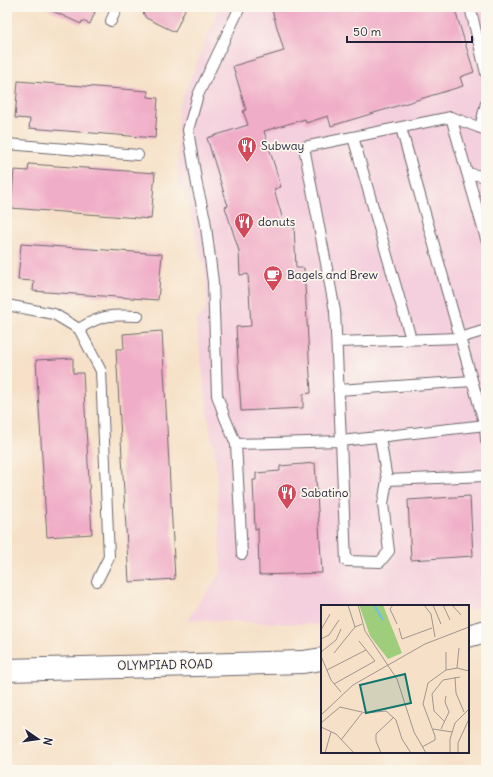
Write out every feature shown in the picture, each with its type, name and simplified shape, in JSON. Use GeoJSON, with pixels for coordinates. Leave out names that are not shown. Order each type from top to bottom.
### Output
{"type":"FeatureCollection","features":[{"type":"Feature","properties":{"kind":"main road"},"geometry":{"type":"LineString","coordinates":[[469,636],[486,631]]}},
{"type":"Feature","properties":{"kind":"main road","name":"OLYMPIAD ROAD"},"geometry":{"type":"LineString","coordinates":[[7,670],[303,662],[321,660]]}},
{"type":"Feature","properties":{"kind":"lane"},"geometry":{"type":"LineString","coordinates":[[111,21],[117,7]]}},
{"type":"Feature","properties":{"kind":"lane"},"geometry":{"type":"LineString","coordinates":[[240,7],[198,95],[188,130],[197,185],[205,219],[213,282],[217,395],[224,418],[236,444],[242,554]]}},
{"type":"Feature","properties":{"kind":"lane"},"geometry":{"type":"LineString","coordinates":[[470,7],[486,73]]}},
{"type":"Feature","properties":{"kind":"lane"},"geometry":{"type":"LineString","coordinates":[[380,437],[387,480],[383,504],[389,551],[380,562],[346,561],[335,312],[304,147],[451,118],[483,129],[486,103]]}},
{"type":"Feature","properties":{"kind":"lane"},"geometry":{"type":"LineString","coordinates":[[451,118],[486,239]]}},
{"type":"Feature","properties":{"kind":"lane"},"geometry":{"type":"LineString","coordinates":[[401,128],[485,426],[486,440]]}},
{"type":"Feature","properties":{"kind":"lane"},"geometry":{"type":"LineString","coordinates":[[353,137],[411,339]]}},
{"type":"Feature","properties":{"kind":"lane"},"geometry":{"type":"LineString","coordinates":[[7,144],[138,155]]}},
{"type":"Feature","properties":{"kind":"lane"},"geometry":{"type":"LineString","coordinates":[[467,173],[486,177]]}},
{"type":"Feature","properties":{"kind":"lane"},"geometry":{"type":"LineString","coordinates":[[7,305],[54,314],[78,329],[101,371],[109,557],[97,581]]}},
{"type":"Feature","properties":{"kind":"lane"},"geometry":{"type":"LineString","coordinates":[[78,329],[92,321],[110,315],[138,316]]}},
{"type":"Feature","properties":{"kind":"lane"},"geometry":{"type":"LineString","coordinates":[[337,342],[460,338],[486,330]]}},
{"type":"Feature","properties":{"kind":"lane"},"geometry":{"type":"LineString","coordinates":[[338,390],[472,381]]}},
{"type":"Feature","properties":{"kind":"lane"},"geometry":{"type":"LineString","coordinates":[[236,444],[341,441],[485,426]]}},
{"type":"Feature","properties":{"kind":"lane"},"geometry":{"type":"LineString","coordinates":[[387,480],[486,476]]}},
{"type":"Feature","properties":{"kind":"shaded area"},"geometry":{"type":"Polygon","coordinates":[[[219,7],[486,7],[486,607],[469,610],[469,605],[321,605],[321,625],[187,620],[221,572],[216,463],[208,416],[196,321],[206,310],[206,277],[186,195],[178,186],[178,109],[219,7]]]}},
{"type":"Feature","properties":{"kind":"building"},"geometry":{"type":"Polygon","coordinates":[[[44,7],[89,7],[88,9],[95,12],[90,24],[82,21],[81,24],[44,7]]]}},
{"type":"Feature","properties":{"kind":"building"},"geometry":{"type":"Polygon","coordinates":[[[140,7],[186,7],[175,32],[146,18],[140,7]]]}},
{"type":"Feature","properties":{"kind":"building"},"geometry":{"type":"Polygon","coordinates":[[[271,7],[454,7],[474,72],[460,77],[463,86],[331,126],[328,116],[306,123],[305,119],[264,131],[281,187],[274,189],[285,227],[294,226],[296,268],[304,268],[311,393],[303,394],[303,408],[241,411],[236,327],[251,326],[248,274],[240,275],[239,251],[225,207],[228,206],[207,138],[248,125],[243,111],[246,110],[233,66],[284,51],[271,7]]]}},
{"type":"Feature","properties":{"kind":"building"},"geometry":{"type":"Polygon","coordinates":[[[18,81],[148,91],[148,97],[158,98],[155,138],[29,128],[30,119],[15,118],[18,81]]]}},
{"type":"Feature","properties":{"kind":"building"},"geometry":{"type":"Polygon","coordinates":[[[29,164],[155,173],[151,219],[11,208],[14,170],[28,171],[29,164]]]}},
{"type":"Feature","properties":{"kind":"building"},"geometry":{"type":"Polygon","coordinates":[[[21,244],[162,254],[158,300],[33,291],[34,281],[18,280],[21,244]]]}},
{"type":"Feature","properties":{"kind":"building"},"geometry":{"type":"Polygon","coordinates":[[[162,331],[175,579],[129,582],[116,349],[124,349],[123,334],[162,331]]]}},
{"type":"Feature","properties":{"kind":"building"},"geometry":{"type":"Polygon","coordinates":[[[73,358],[73,373],[83,373],[92,534],[47,537],[36,360],[73,358]]]}},
{"type":"Feature","properties":{"kind":"building","name":"Sabatino"},"geometry":{"type":"Polygon","coordinates":[[[315,463],[322,573],[259,575],[258,528],[255,529],[253,480],[256,480],[256,473],[280,471],[280,466],[315,463]]]}},
{"type":"Feature","properties":{"kind":"building"},"geometry":{"type":"Polygon","coordinates":[[[470,496],[473,556],[411,560],[408,500],[470,496]]]}},
{"type":"Feature","properties":{"kind":"place","name":"Subway"},"geometry":{"type":"Point","coordinates":[247,163]}},
{"type":"Feature","properties":{"kind":"place","name":"donuts"},"geometry":{"type":"Point","coordinates":[244,239]}},
{"type":"Feature","properties":{"kind":"place","name":"Bagels and Brew"},"geometry":{"type":"Point","coordinates":[273,292]}},
{"type":"Feature","properties":{"kind":"place","name":"Sabatino"},"geometry":{"type":"Point","coordinates":[287,510]}}]}
